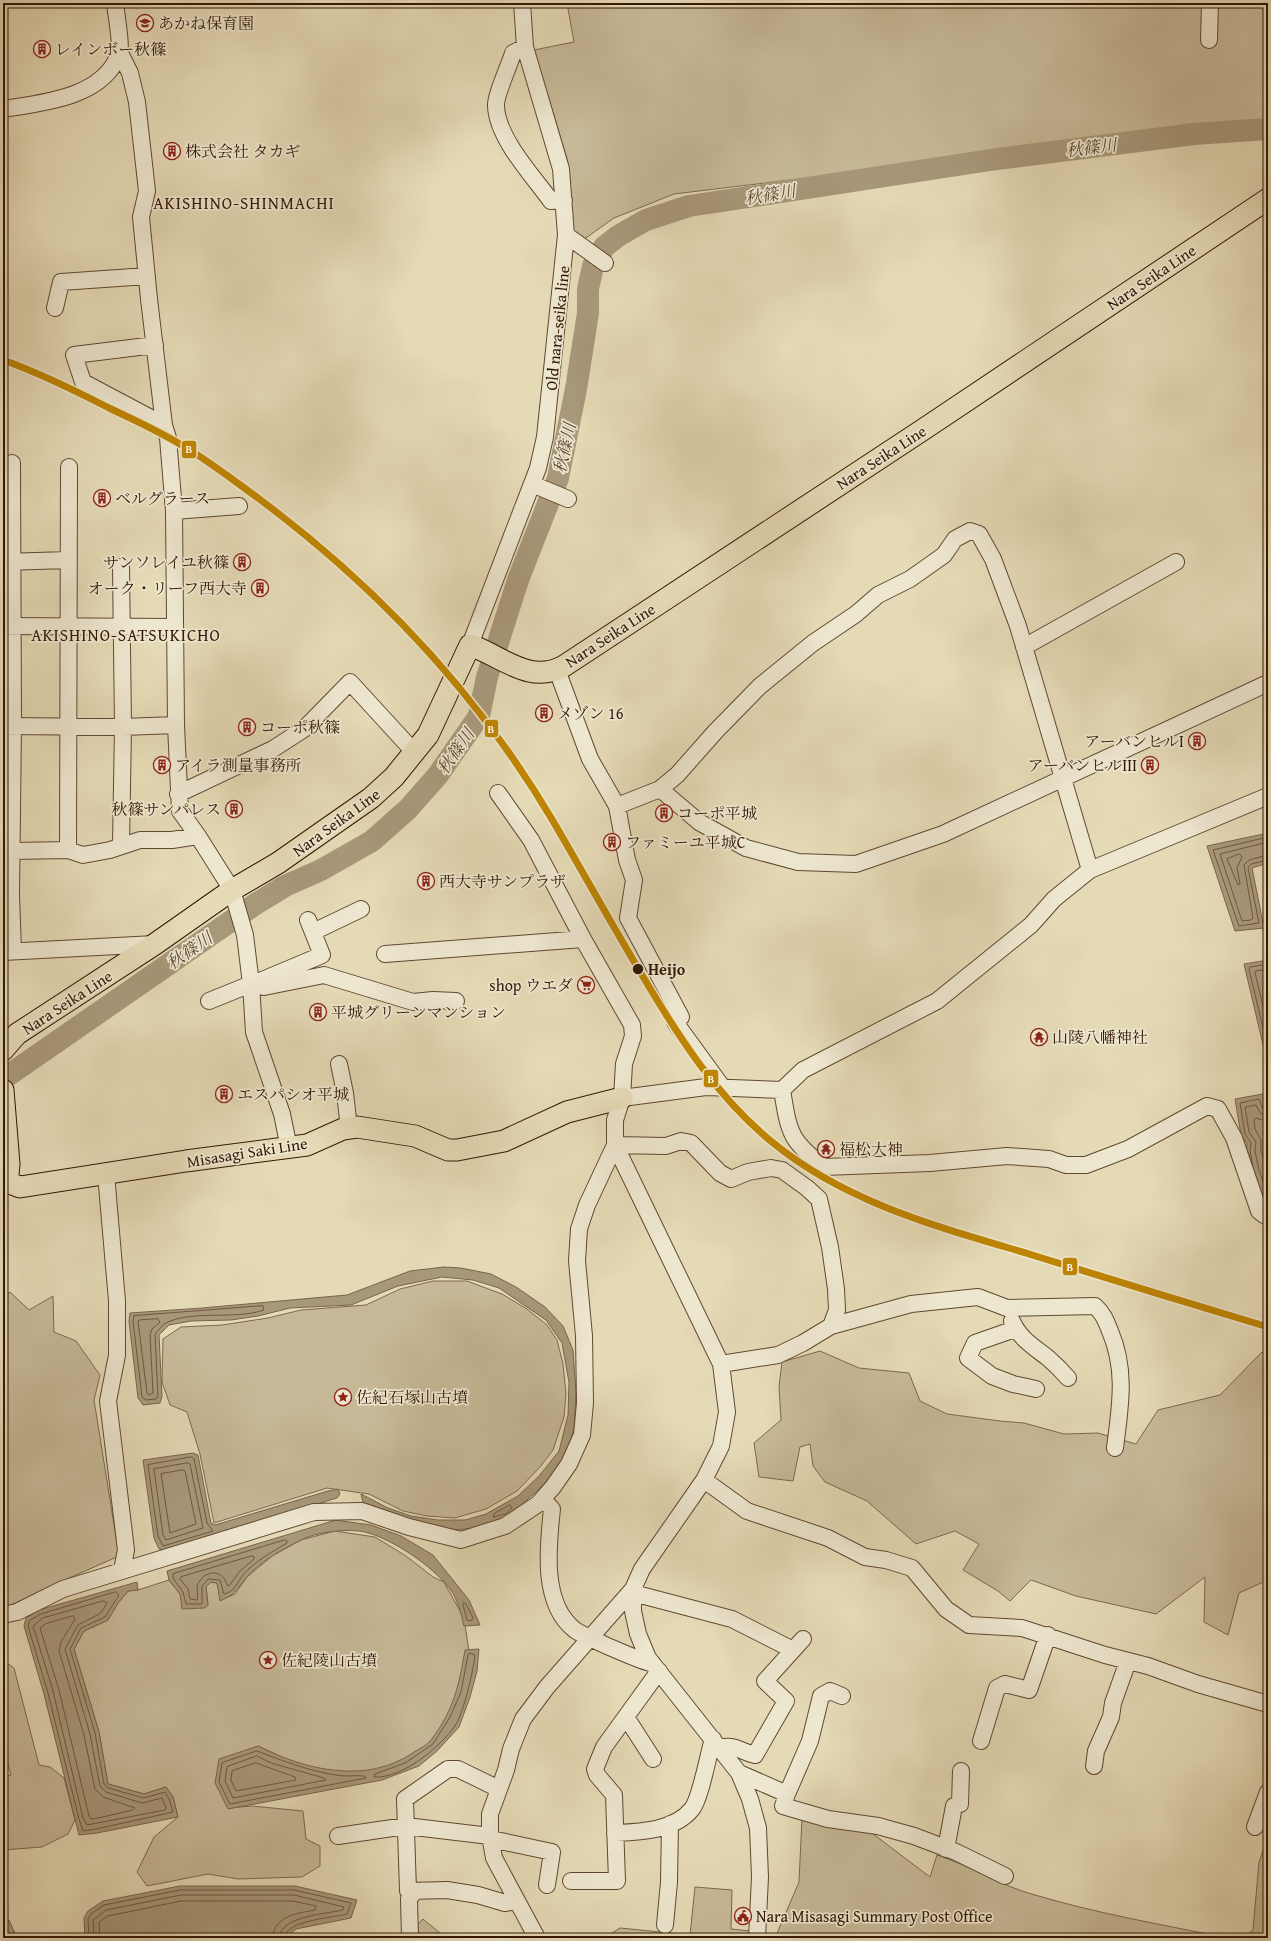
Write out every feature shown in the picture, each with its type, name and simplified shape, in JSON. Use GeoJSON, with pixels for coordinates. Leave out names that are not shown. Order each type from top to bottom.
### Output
{"type":"FeatureCollection","features":[{"type":"Feature","properties":{"kind":"main road","name":"Nara Seika Line"},"geometry":{"type":"LineString","coordinates":[[3,1050],[17,1034],[233,894],[371,798],[394,777],[415,753],[431,729],[475,646],[523,671],[536,673],[557,670],[921,431],[1268,199]]}},
{"type":"Feature","properties":{"kind":"main road"},"geometry":{"type":"LineString","coordinates":[[3,1090],[9,1164],[8,1175],[4,1181]]}},
{"type":"Feature","properties":{"kind":"main road","name":"Misasagi Saki Line"},"geometry":{"type":"LineString","coordinates":[[4,1181],[20,1187],[186,1161],[289,1148],[306,1145],[343,1129],[357,1127],[415,1136],[448,1150],[457,1150],[504,1141],[567,1112],[622,1098]]}},
{"type":"Feature","properties":{"kind":"street"},"geometry":{"type":"LineString","coordinates":[[115,3],[120,53],[130,73],[136,102],[146,191],[141,217],[164,425],[168,438],[174,511],[176,725],[180,812],[198,836],[233,894],[245,934],[252,984],[254,1032],[282,1114],[289,1148]]}},
{"type":"Feature","properties":{"kind":"street","name":"Old nara-seika line"},"geometry":{"type":"LineString","coordinates":[[475,646],[538,468],[545,437],[566,235],[562,169],[525,46],[522,3]]}},
{"type":"Feature","properties":{"kind":"street"},"geometry":{"type":"LineString","coordinates":[[1209,40],[1210,3]]}},
{"type":"Feature","properties":{"kind":"street"},"geometry":{"type":"LineString","coordinates":[[525,46],[513,53],[496,105],[500,124],[508,142],[551,201],[564,200]]}},
{"type":"Feature","properties":{"kind":"street"},"geometry":{"type":"LineString","coordinates":[[3,109],[45,103],[69,97],[86,89],[111,68],[120,53]]}},
{"type":"Feature","properties":{"kind":"street"},"geometry":{"type":"LineString","coordinates":[[566,235],[605,263]]}},
{"type":"Feature","properties":{"kind":"street"},"geometry":{"type":"LineString","coordinates":[[55,308],[62,282],[147,276]]}},
{"type":"Feature","properties":{"kind":"street"},"geometry":{"type":"LineString","coordinates":[[155,345],[74,355],[83,382],[164,425]]}},
{"type":"Feature","properties":{"kind":"street"},"geometry":{"type":"LineString","coordinates":[[12,463],[8,562],[8,726],[12,851],[7,895],[8,951],[156,944]]}},
{"type":"Feature","properties":{"kind":"street"},"geometry":{"type":"LineString","coordinates":[[68,850],[69,467]]}},
{"type":"Feature","properties":{"kind":"street"},"geometry":{"type":"LineString","coordinates":[[532,484],[568,499]]}},
{"type":"Feature","properties":{"kind":"street"},"geometry":{"type":"LineString","coordinates":[[174,511],[239,506]]}},
{"type":"Feature","properties":{"kind":"street"},"geometry":{"type":"LineString","coordinates":[[617,806],[660,789],[677,775],[715,732],[760,686],[813,643],[856,614],[878,595],[910,579],[944,555],[955,539],[970,531],[979,534],[993,559],[1024,647],[1090,870]]}},
{"type":"Feature","properties":{"kind":"street"},"geometry":{"type":"LineString","coordinates":[[8,562],[69,560]]}},
{"type":"Feature","properties":{"kind":"street"},"geometry":{"type":"LineString","coordinates":[[1024,647],[1176,562]]}},
{"type":"Feature","properties":{"kind":"street"},"geometry":{"type":"LineString","coordinates":[[121,567],[123,727],[121,845]]}},
{"type":"Feature","properties":{"kind":"street"},"geometry":{"type":"LineString","coordinates":[[8,626],[122,628],[175,627]]}},
{"type":"Feature","properties":{"kind":"street"},"geometry":{"type":"LineString","coordinates":[[557,670],[590,759],[617,806],[627,860],[634,880],[628,918],[681,1017],[675,1022],[723,1088]]}},
{"type":"Feature","properties":{"kind":"street"},"geometry":{"type":"LineString","coordinates":[[178,794],[273,749],[304,729],[350,682],[415,753]]}},
{"type":"Feature","properties":{"kind":"street"},"geometry":{"type":"LineString","coordinates":[[660,789],[699,822],[746,848],[798,862],[856,864],[943,834],[1268,684]]}},
{"type":"Feature","properties":{"kind":"street"},"geometry":{"type":"LineString","coordinates":[[8,726],[123,727],[176,725]]}},
{"type":"Feature","properties":{"kind":"street"},"geometry":{"type":"LineString","coordinates":[[3,1615],[17,1612],[63,1589],[314,1512],[362,1511],[409,1527],[461,1540],[504,1526],[538,1504],[569,1464],[582,1435],[585,1403],[584,1336],[577,1261],[579,1229],[587,1205],[615,1145],[615,1120],[622,1098],[624,1064],[633,1036],[632,1025],[583,940],[531,840],[498,793]]}},
{"type":"Feature","properties":{"kind":"street"},"geometry":{"type":"LineString","coordinates":[[622,1098],[706,1087],[782,1090],[803,1070],[937,1001],[1031,925],[1054,899],[1090,870],[1268,796]]}},
{"type":"Feature","properties":{"kind":"street"},"geometry":{"type":"LineString","coordinates":[[12,851],[68,850],[83,855],[110,850],[121,845],[140,840],[172,840],[198,836]]}},
{"type":"Feature","properties":{"kind":"street"},"geometry":{"type":"LineString","coordinates":[[209,1001],[322,955],[310,926],[361,908]]}},
{"type":"Feature","properties":{"kind":"street"},"geometry":{"type":"LineString","coordinates":[[385,954],[583,940]]}},
{"type":"Feature","properties":{"kind":"street"},"geometry":{"type":"LineString","coordinates":[[252,984],[264,987],[324,975],[413,1002],[433,1000],[456,1001]]}},
{"type":"Feature","properties":{"kind":"street"},"geometry":{"type":"LineString","coordinates":[[339,1064],[345,1093],[349,1128]]}},
{"type":"Feature","properties":{"kind":"street"},"geometry":{"type":"LineString","coordinates":[[782,1090],[785,1115],[794,1140],[808,1155],[824,1167],[930,1163],[1007,1156],[1049,1159],[1066,1166],[1086,1165],[1128,1149],[1207,1106],[1218,1109],[1234,1138],[1259,1211],[1268,1216]]}},
{"type":"Feature","properties":{"kind":"street"},"geometry":{"type":"LineString","coordinates":[[615,1145],[666,1146],[681,1141],[691,1143],[720,1173],[731,1179],[748,1172],[771,1168],[782,1170],[807,1188],[819,1199],[830,1247],[836,1289],[837,1310],[831,1326]]}},
{"type":"Feature","properties":{"kind":"street"},"geometry":{"type":"LineString","coordinates":[[537,1938],[494,1858],[491,1837],[490,1814],[506,1770],[510,1749],[523,1719],[547,1687],[633,1591],[642,1569],[704,1480],[721,1446],[727,1412],[721,1364],[615,1145]]}},
{"type":"Feature","properties":{"kind":"street"},"geometry":{"type":"LineString","coordinates":[[106,1174],[118,1301],[117,1355],[108,1401],[126,1550],[122,1570]]}},
{"type":"Feature","properties":{"kind":"street"},"geometry":{"type":"LineString","coordinates":[[721,1364],[778,1355],[831,1326],[912,1304],[978,1297],[1007,1308],[1095,1306],[1102,1312],[1118,1350],[1122,1389],[1115,1448]]}},
{"type":"Feature","properties":{"kind":"street"},"geometry":{"type":"LineString","coordinates":[[1007,1308],[1016,1329],[1068,1378]]}},
{"type":"Feature","properties":{"kind":"street"},"geometry":{"type":"LineString","coordinates":[[1016,1329],[975,1343],[968,1358],[992,1376],[1013,1384],[1036,1388]]}},
{"type":"Feature","properties":{"kind":"street"},"geometry":{"type":"LineString","coordinates":[[704,1480],[748,1511],[828,1538],[865,1557],[886,1560],[912,1568],[946,1609],[969,1625],[1022,1628],[1048,1635],[1105,1655],[1148,1666],[1198,1684],[1268,1704]]}},
{"type":"Feature","properties":{"kind":"street"},"geometry":{"type":"LineString","coordinates":[[543,1499],[552,1509],[548,1545],[548,1576],[556,1604],[563,1616],[575,1629],[590,1638],[656,1668]]}},
{"type":"Feature","properties":{"kind":"street"},"geometry":{"type":"LineString","coordinates":[[633,1591],[732,1620],[798,1645],[765,1681],[786,1701],[754,1755],[745,1753],[732,1745],[716,1743]]}},
{"type":"Feature","properties":{"kind":"street"},"geometry":{"type":"LineString","coordinates":[[633,1591],[634,1611],[638,1634],[648,1658],[739,1773],[750,1800],[758,1828],[760,1877],[757,1938]]}},
{"type":"Feature","properties":{"kind":"street"},"geometry":{"type":"LineString","coordinates":[[981,1741],[997,1688],[1004,1684],[1029,1690],[1048,1635]]}},
{"type":"Feature","properties":{"kind":"street"},"geometry":{"type":"LineString","coordinates":[[1094,1766],[1096,1751],[1111,1717],[1113,1703],[1128,1661]]}},
{"type":"Feature","properties":{"kind":"street"},"geometry":{"type":"LineString","coordinates":[[571,1880],[617,1881],[614,1795],[597,1775],[595,1768],[604,1747],[626,1717],[656,1668]]}},
{"type":"Feature","properties":{"kind":"street"},"geometry":{"type":"LineString","coordinates":[[842,1696],[830,1692],[821,1696],[810,1741],[783,1806],[828,1819],[878,1826],[914,1836],[946,1848],[1005,1876]]}},
{"type":"Feature","properties":{"kind":"street"},"geometry":{"type":"LineString","coordinates":[[626,1717],[653,1759]]}},
{"type":"Feature","properties":{"kind":"street"},"geometry":{"type":"LineString","coordinates":[[615,1833],[644,1832],[681,1819],[692,1809],[698,1796],[716,1743]]}},
{"type":"Feature","properties":{"kind":"street"},"geometry":{"type":"LineString","coordinates":[[499,1789],[458,1769],[448,1769],[405,1800],[408,1891],[447,1890],[478,1895],[506,1903],[517,1901]]}},
{"type":"Feature","properties":{"kind":"street"},"geometry":{"type":"LineString","coordinates":[[946,1848],[954,1806],[960,1804],[961,1771]]}},
{"type":"Feature","properties":{"kind":"street"},"geometry":{"type":"LineString","coordinates":[[739,1773],[787,1794]]}},
{"type":"Feature","properties":{"kind":"street"},"geometry":{"type":"LineString","coordinates":[[1255,1827],[1268,1792]]}},
{"type":"Feature","properties":{"kind":"street"},"geometry":{"type":"LineString","coordinates":[[665,1925],[670,1824]]}},
{"type":"Feature","properties":{"kind":"street"},"geometry":{"type":"LineString","coordinates":[[338,1836],[406,1826],[491,1837],[552,1852],[547,1885]]}},
{"type":"Feature","properties":{"kind":"street"},"geometry":{"type":"LineString","coordinates":[[410,1938],[409,1899],[415,1891]]}},
{"type":"Feature","properties":{"kind":"shaded area"},"geometry":{"type":"Polygon","coordinates":[[[567,3],[1246,3],[1254,7],[1268,8],[1268,125],[1228,127],[674,194],[614,218],[583,240],[572,235],[567,159],[534,50],[574,42],[567,3]]]}},
{"type":"Feature","properties":{"kind":"shaded area"},"geometry":{"type":"Polygon","coordinates":[[[433,1281],[467,1281],[502,1294],[527,1309],[547,1325],[557,1340],[563,1364],[566,1394],[564,1417],[553,1450],[540,1467],[517,1491],[486,1509],[455,1518],[427,1516],[403,1511],[369,1494],[327,1488],[214,1523],[200,1454],[187,1412],[170,1405],[162,1382],[163,1339],[181,1327],[222,1325],[268,1318],[301,1310],[366,1305],[400,1289],[433,1281]]]}},
{"type":"Feature","properties":{"kind":"shaded area"},"geometry":{"type":"Polygon","coordinates":[[[10,1292],[29,1310],[53,1296],[54,1332],[76,1341],[100,1375],[94,1400],[119,1556],[3,1609],[3,1297],[10,1292]]]}},
{"type":"Feature","properties":{"kind":"shaded area"},"geometry":{"type":"Polygon","coordinates":[[[820,1351],[859,1368],[909,1373],[920,1401],[947,1414],[1024,1423],[1064,1434],[1098,1433],[1136,1444],[1158,1410],[1220,1395],[1262,1352],[1268,1358],[1268,1580],[1239,1593],[1228,1635],[1204,1622],[1205,1577],[1156,1614],[1076,1596],[1031,1580],[1010,1601],[998,1591],[963,1570],[979,1544],[955,1531],[916,1544],[867,1501],[825,1482],[813,1466],[810,1444],[800,1447],[793,1481],[759,1477],[754,1443],[781,1420],[779,1387],[782,1362],[820,1351]]]}},
{"type":"Feature","properties":{"kind":"shaded area"},"geometry":{"type":"Polygon","coordinates":[[[335,1531],[375,1537],[406,1556],[433,1577],[444,1582],[464,1618],[471,1665],[453,1715],[412,1762],[343,1785],[258,1746],[228,1808],[252,1806],[303,1811],[306,1839],[320,1846],[320,1866],[302,1877],[238,1879],[208,1874],[147,1886],[137,1872],[154,1837],[178,1817],[173,1797],[166,1787],[144,1794],[108,1784],[99,1732],[74,1649],[84,1631],[108,1620],[118,1603],[128,1591],[138,1590],[169,1580],[180,1594],[208,1605],[206,1587],[210,1582],[217,1583],[221,1600],[235,1594],[247,1577],[272,1556],[301,1540],[335,1531]]]}},
{"type":"Feature","properties":{"kind":"shaded area"},"geometry":{"type":"Polygon","coordinates":[[[3,1660],[14,1668],[39,1765],[50,1767],[64,1778],[75,1820],[68,1834],[42,1847],[3,1850],[3,1777],[11,1775],[3,1747],[3,1660]]]}},
{"type":"Feature","properties":{"kind":"shaded area"},"geometry":{"type":"Polygon","coordinates":[[[802,1818],[852,1818],[930,1877],[937,1855],[1022,1891],[1059,1902],[1107,1914],[1228,1938],[775,1938],[799,1882],[802,1818]]]}},
{"type":"Feature","properties":{"kind":"shaded area"},"geometry":{"type":"Polygon","coordinates":[[[1268,1835],[1268,1938],[1244,1938],[1253,1930],[1259,1862],[1268,1835]]]}},
{"type":"Feature","properties":{"kind":"shaded area"},"geometry":{"type":"Polygon","coordinates":[[[695,1887],[732,1890],[731,1929],[750,1931],[750,1938],[604,1938],[620,1928],[690,1935],[695,1887]]]}},
{"type":"Feature","properties":{"kind":"shaded area"},"geometry":{"type":"Polygon","coordinates":[[[423,1919],[446,1938],[406,1938],[406,1936],[423,1919]]]}},
{"type":"Feature","properties":{"kind":"water"},"geometry":{"type":"Polygon","coordinates":[[[1268,833],[1268,863],[1252,868],[1264,928],[1235,931],[1207,846],[1268,833]]]}},
{"type":"Feature","properties":{"kind":"water"},"geometry":{"type":"Polygon","coordinates":[[[1268,960],[1268,1066],[1244,964],[1268,960]]]}},
{"type":"Feature","properties":{"kind":"water"},"geometry":{"type":"Polygon","coordinates":[[[1263,1094],[1268,1115],[1268,1212],[1264,1210],[1246,1151],[1247,1144],[1241,1135],[1235,1099],[1263,1094]]]}},
{"type":"Feature","properties":{"kind":"water"},"geometry":{"type":"Polygon","coordinates":[[[444,1267],[461,1268],[491,1274],[516,1287],[545,1307],[563,1326],[573,1350],[576,1393],[574,1428],[567,1453],[553,1476],[507,1518],[478,1528],[452,1530],[393,1518],[363,1502],[361,1494],[388,1508],[411,1516],[438,1520],[465,1520],[486,1514],[518,1496],[539,1476],[559,1451],[568,1415],[569,1382],[562,1343],[546,1320],[499,1288],[473,1280],[442,1277],[398,1286],[351,1305],[290,1308],[258,1316],[231,1320],[191,1321],[169,1325],[159,1335],[162,1396],[160,1403],[143,1405],[138,1398],[129,1321],[130,1313],[347,1295],[410,1271],[444,1267]]]}},
{"type":"Feature","properties":{"kind":"water"},"geometry":{"type":"Polygon","coordinates":[[[193,1453],[198,1455],[211,1523],[215,1525],[328,1491],[338,1489],[340,1494],[337,1498],[165,1550],[159,1549],[154,1538],[143,1460],[193,1453]]]}},
{"type":"Feature","properties":{"kind":"water"},"geometry":{"type":"Polygon","coordinates":[[[336,1520],[371,1525],[401,1536],[433,1555],[469,1600],[480,1625],[464,1626],[459,1607],[453,1593],[443,1580],[411,1554],[375,1535],[349,1530],[314,1535],[285,1548],[264,1561],[252,1572],[236,1591],[220,1601],[217,1583],[211,1582],[206,1587],[208,1605],[205,1608],[182,1609],[180,1594],[169,1580],[167,1571],[336,1520]]]}},
{"type":"Feature","properties":{"kind":"water"},"geometry":{"type":"Polygon","coordinates":[[[137,1582],[138,1590],[128,1591],[118,1603],[108,1620],[84,1631],[74,1649],[99,1732],[108,1784],[144,1794],[166,1787],[173,1797],[178,1817],[97,1833],[79,1835],[44,1694],[24,1626],[26,1618],[39,1610],[137,1582]]]}},
{"type":"Feature","properties":{"kind":"water"},"geometry":{"type":"Polygon","coordinates":[[[479,1649],[477,1671],[470,1697],[459,1727],[437,1751],[419,1766],[382,1780],[228,1809],[215,1783],[219,1759],[258,1746],[276,1755],[296,1762],[336,1770],[356,1771],[376,1768],[396,1762],[423,1747],[431,1740],[439,1729],[450,1708],[458,1686],[465,1650],[479,1649]]]}},
{"type":"Feature","properties":{"kind":"water"},"geometry":{"type":"Polygon","coordinates":[[[180,1886],[295,1886],[357,1900],[351,1918],[296,1929],[286,1938],[85,1938],[84,1918],[88,1911],[103,1901],[180,1886]]]}},
{"type":"Feature","properties":{"kind":"water"},"geometry":{"type":"Polygon","coordinates":[[[9,1920],[17,1938],[3,1938],[3,1924],[9,1920]]]}},
{"type":"Feature","properties":{"kind":"waterway","name":"秋篠川"},"geometry":{"type":"LineString","coordinates":[[3,1079],[254,905],[285,886],[321,870],[372,841],[408,809],[438,775],[479,716],[487,677],[518,580],[558,478],[576,389],[588,313],[588,289],[593,266],[604,247],[618,236],[646,220],[689,206],[997,159],[1194,134],[1268,129]]}},
{"type":"Feature","properties":{"kind":"transit line","name":"B"},"geometry":{"type":"LineString","coordinates":[[3,360],[57,382],[146,426],[202,458],[258,498],[301,532],[383,605],[422,645],[458,686],[492,729],[524,774],[553,821],[633,960],[686,1046],[701,1067],[734,1106],[752,1125],[772,1142],[801,1163],[831,1181],[894,1211],[961,1234],[1268,1327]]}},
{"type":"Feature","properties":{"kind":"place","name":"あかね保育園"},"geometry":{"type":"Point","coordinates":[145,23]}},
{"type":"Feature","properties":{"kind":"place","name":"レインボー秋篠"},"geometry":{"type":"Point","coordinates":[42,49]}},
{"type":"Feature","properties":{"kind":"place","name":"株式会社 タカギ"},"geometry":{"type":"Point","coordinates":[172,151]}},
{"type":"Feature","properties":{"kind":"place","name":"ベルグラース"},"geometry":{"type":"Point","coordinates":[102,498]}},
{"type":"Feature","properties":{"kind":"place","name":"サンソレイユ秋篠"},"geometry":{"type":"Point","coordinates":[242,562]}},
{"type":"Feature","properties":{"kind":"place","name":"オーク・リーフ西大寺"},"geometry":{"type":"Point","coordinates":[260,588]}},
{"type":"Feature","properties":{"kind":"place","name":"メゾン 16"},"geometry":{"type":"Point","coordinates":[544,713]}},
{"type":"Feature","properties":{"kind":"place","name":"コーポ秋篠"},"geometry":{"type":"Point","coordinates":[247,727]}},
{"type":"Feature","properties":{"kind":"place","name":"アーバンヒルⅠ"},"geometry":{"type":"Point","coordinates":[1197,741]}},
{"type":"Feature","properties":{"kind":"place","name":"アイラ測量事務所"},"geometry":{"type":"Point","coordinates":[162,765]}},
{"type":"Feature","properties":{"kind":"place","name":"アーバンヒルⅢ"},"geometry":{"type":"Point","coordinates":[1150,765]}},
{"type":"Feature","properties":{"kind":"place","name":"秋篠サンパレス"},"geometry":{"type":"Point","coordinates":[234,809]}},
{"type":"Feature","properties":{"kind":"place","name":"コーポ平城"},"geometry":{"type":"Point","coordinates":[664,813]}},
{"type":"Feature","properties":{"kind":"place","name":"ファミーユ平城C"},"geometry":{"type":"Point","coordinates":[612,842]}},
{"type":"Feature","properties":{"kind":"place","name":"西大寺サンプラザ"},"geometry":{"type":"Point","coordinates":[426,881]}},
{"type":"Feature","properties":{"kind":"place","name":"Heijo"},"geometry":{"type":"Point","coordinates":[638,969]}},
{"type":"Feature","properties":{"kind":"place","name":"shop ウエダ"},"geometry":{"type":"Point","coordinates":[586,985]}},
{"type":"Feature","properties":{"kind":"place","name":"平城グリーンマンション"},"geometry":{"type":"Point","coordinates":[318,1012]}},
{"type":"Feature","properties":{"kind":"place","name":"山陵八幡神社"},"geometry":{"type":"Point","coordinates":[1039,1037]}},
{"type":"Feature","properties":{"kind":"place","name":"エスパシオ平城"},"geometry":{"type":"Point","coordinates":[224,1094]}},
{"type":"Feature","properties":{"kind":"place","name":"福松大神"},"geometry":{"type":"Point","coordinates":[826,1149]}},
{"type":"Feature","properties":{"kind":"place","name":"佐紀石塚山古墳"},"geometry":{"type":"Point","coordinates":[343,1397]}},
{"type":"Feature","properties":{"kind":"place","name":"佐紀陵山古墳"},"geometry":{"type":"Point","coordinates":[268,1660]}},
{"type":"Feature","properties":{"kind":"place","name":"Nara Misasagi Summary Post Office"},"geometry":{"type":"Point","coordinates":[743,1916]}},
{"type":"Feature","properties":{"kind":"district","name":"AKISHINO-SHINMACHI"},"geometry":{"type":"Point","coordinates":[244,202]}},
{"type":"Feature","properties":{"kind":"district","name":"AKISHINO-SATSUKICHO"},"geometry":{"type":"Point","coordinates":[126,634]}}]}
